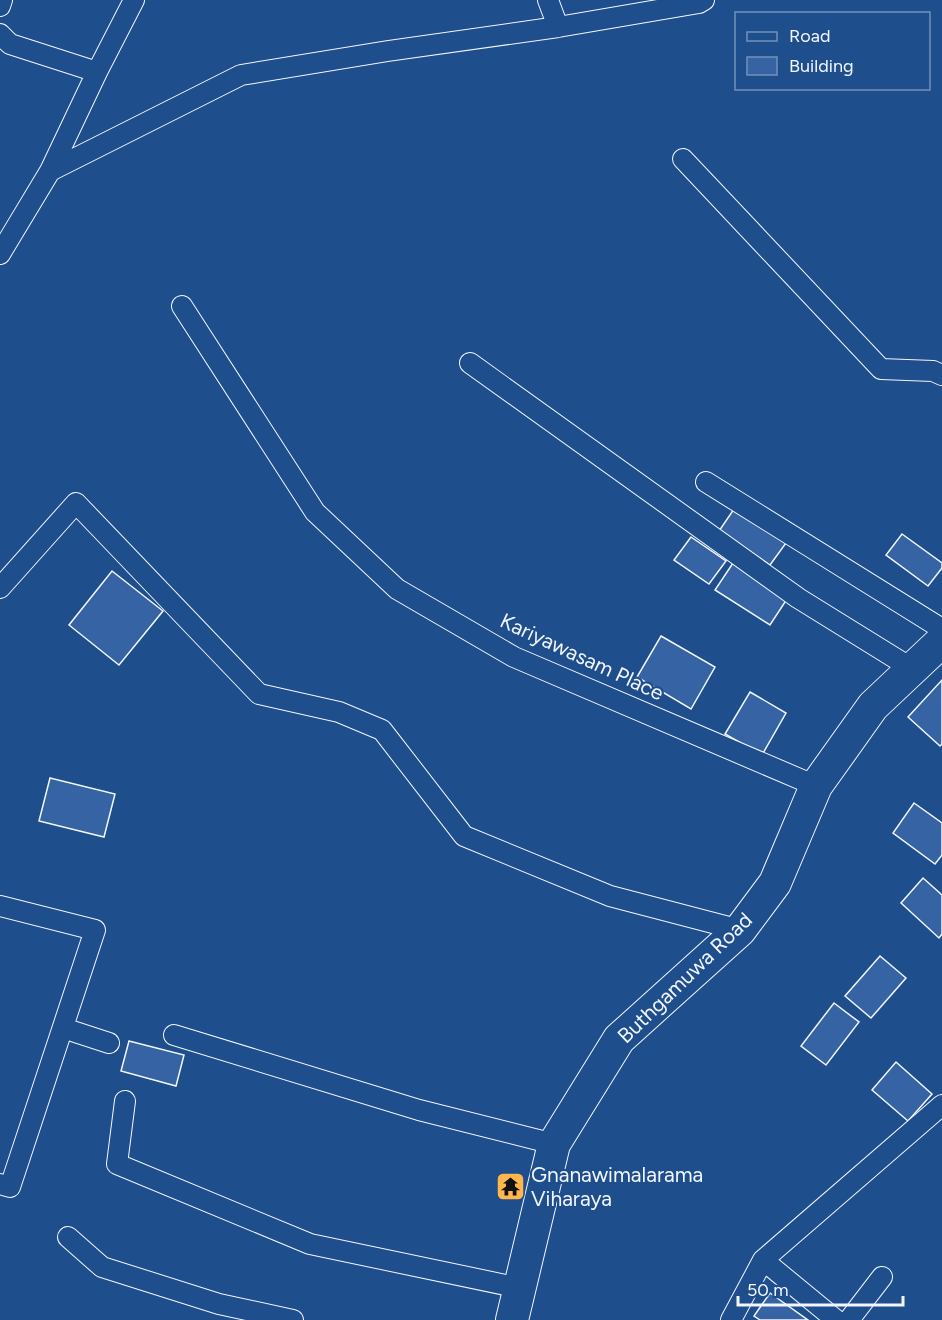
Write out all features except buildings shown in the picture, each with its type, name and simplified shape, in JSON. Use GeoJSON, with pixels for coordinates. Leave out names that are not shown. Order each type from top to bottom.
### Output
{"type":"FeatureCollection","features":[{"type":"Feature","properties":{"kind":"main road","name":"Buthgamuwa Road"},"geometry":{"type":"LineString","coordinates":[[512,1320],[554,1144],[618,1039],[740,930],[775,883],[816,786],[873,706],[942,641]]}},
{"type":"Feature","properties":{"kind":"street"},"geometry":{"type":"LineString","coordinates":[[0,6],[2,0]]}},
{"type":"Feature","properties":{"kind":"street"},"geometry":{"type":"LineString","coordinates":[[0,254],[50,171],[134,0]]}},
{"type":"Feature","properties":{"kind":"street"},"geometry":{"type":"LineString","coordinates":[[548,0],[558,27]]}},
{"type":"Feature","properties":{"kind":"street"},"geometry":{"type":"LineString","coordinates":[[50,171],[241,75],[558,27],[699,3],[704,0]]}},
{"type":"Feature","properties":{"kind":"street"},"geometry":{"type":"LineString","coordinates":[[0,34],[10,44],[97,72]]}},
{"type":"Feature","properties":{"kind":"street"},"geometry":{"type":"LineString","coordinates":[[683,159],[881,369],[933,371],[942,375]]}},
{"type":"Feature","properties":{"kind":"street","name":"Kariyawasam Place"},"geometry":{"type":"LineString","coordinates":[[182,306],[315,512],[397,589],[514,657],[816,786]]}},
{"type":"Feature","properties":{"kind":"street"},"geometry":{"type":"LineString","coordinates":[[470,363],[798,598],[911,668]]}},
{"type":"Feature","properties":{"kind":"street"},"geometry":{"type":"LineString","coordinates":[[706,482],[942,629]]}},
{"type":"Feature","properties":{"kind":"street"},"geometry":{"type":"LineString","coordinates":[[0,588],[76,503],[259,694],[339,712],[382,730],[464,836],[610,896],[740,930]]}},
{"type":"Feature","properties":{"kind":"street"},"geometry":{"type":"LineString","coordinates":[[0,906],[95,930],[10,1187],[0,1185]]}},
{"type":"Feature","properties":{"kind":"street"},"geometry":{"type":"LineString","coordinates":[[63,1028],[109,1043]]}},
{"type":"Feature","properties":{"kind":"street"},"geometry":{"type":"LineString","coordinates":[[174,1035],[419,1110],[554,1144]]}},
{"type":"Feature","properties":{"kind":"street"},"geometry":{"type":"LineString","coordinates":[[125,1101],[117,1164],[310,1244],[520,1288]]}},
{"type":"Feature","properties":{"kind":"street"},"geometry":{"type":"LineString","coordinates":[[731,1320],[764,1260],[942,1105]]}},
{"type":"Feature","properties":{"kind":"street"},"geometry":{"type":"LineString","coordinates":[[68,1237],[102,1267],[219,1304],[293,1320]]}},
{"type":"Feature","properties":{"kind":"street"},"geometry":{"type":"LineString","coordinates":[[764,1260],[836,1320]]}},
{"type":"Feature","properties":{"kind":"street"},"geometry":{"type":"LineString","coordinates":[[849,1320],[882,1277]]}},
{"type":"Feature","properties":{"kind":"place","name":"Gnanawimalarama Viharaya"},"geometry":{"type":"Point","coordinates":[510,1187]}}]}
